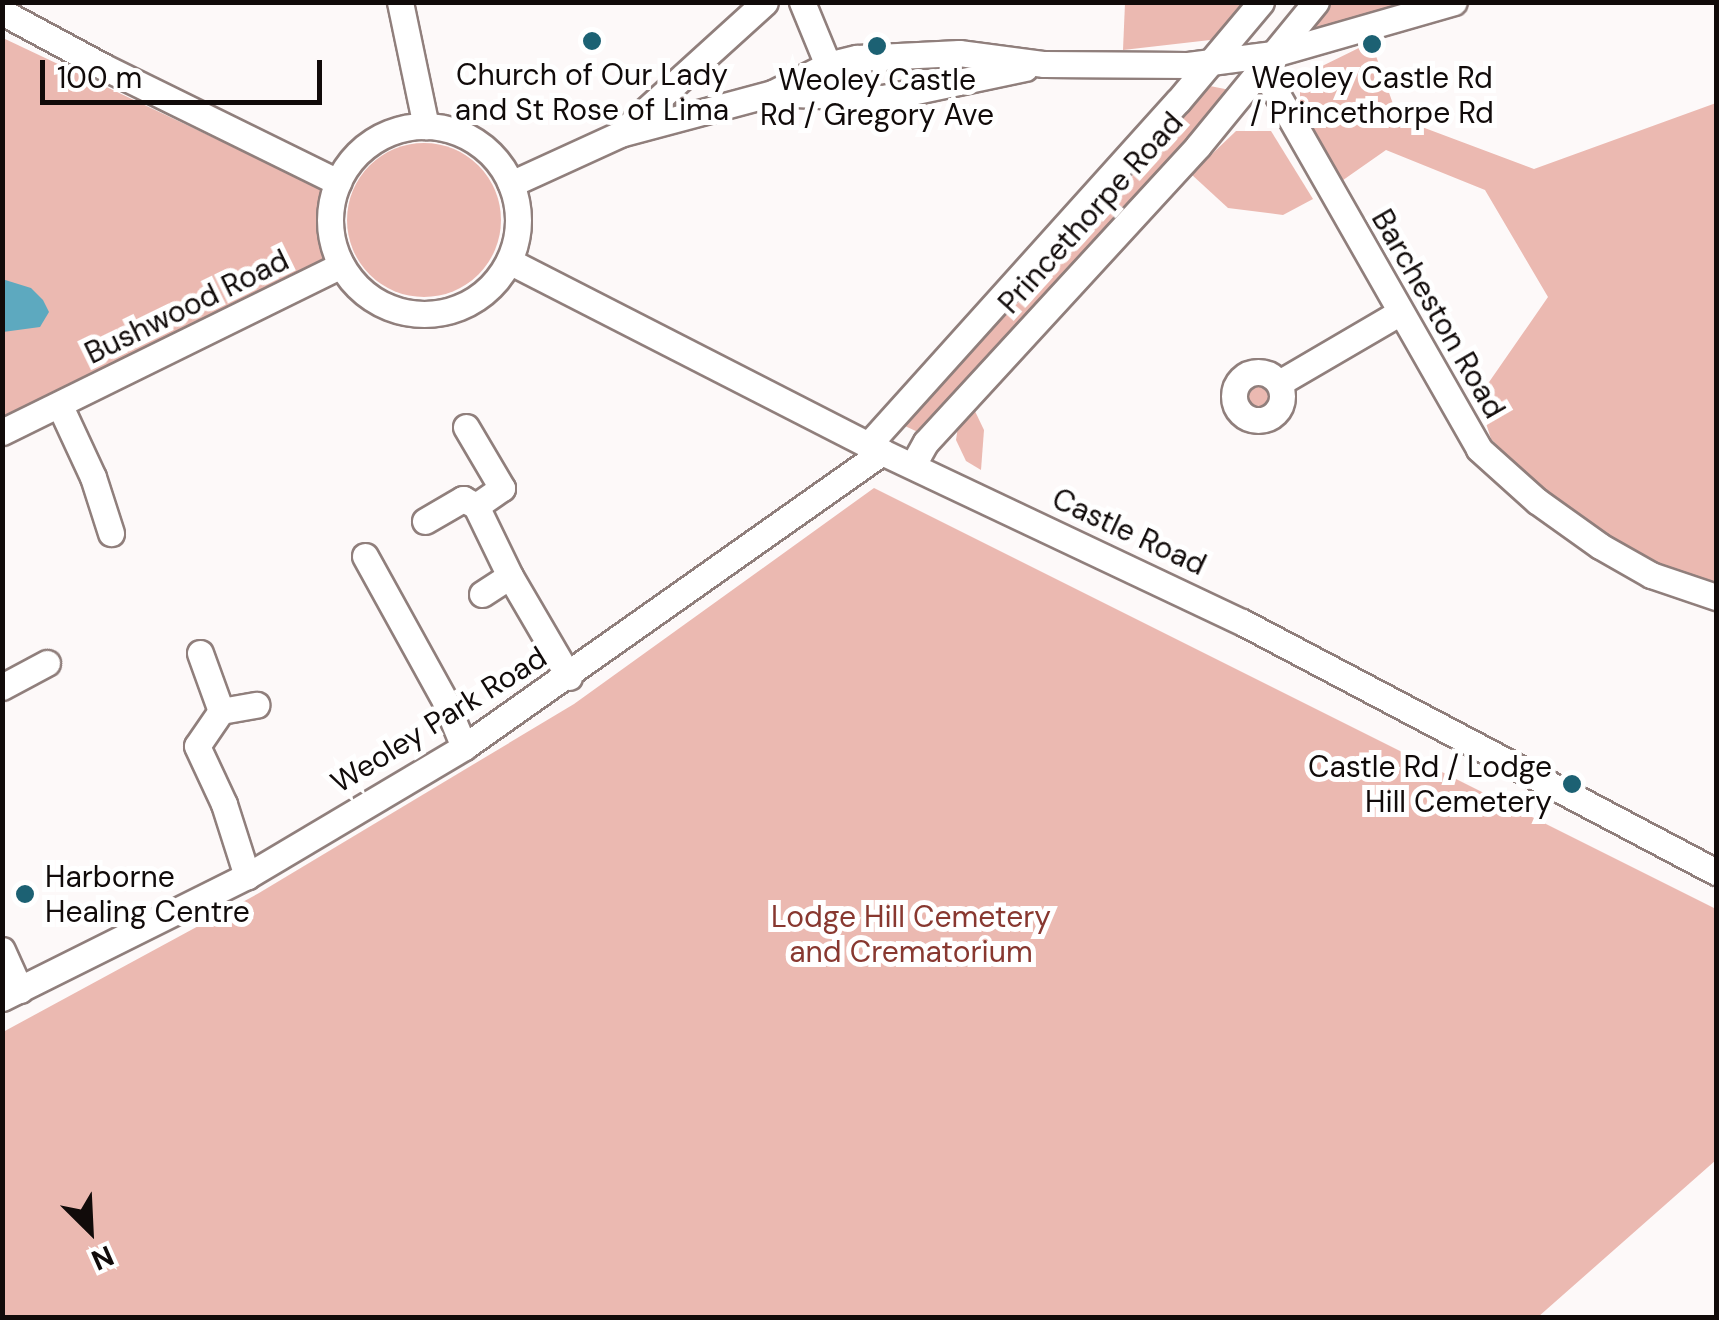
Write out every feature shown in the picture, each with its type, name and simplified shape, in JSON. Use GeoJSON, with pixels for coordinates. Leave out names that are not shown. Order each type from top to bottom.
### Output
{"type":"FeatureCollection","features":[{"type":"Feature","properties":{"kind":"street"},"geometry":{"type":"LineString","coordinates":[[400,2],[426,126]]}},
{"type":"Feature","properties":{"kind":"street"},"geometry":{"type":"LineString","coordinates":[[620,134],[765,2]]}},
{"type":"Feature","properties":{"kind":"street"},"geometry":{"type":"LineString","coordinates":[[802,2],[828,65]]}},
{"type":"Feature","properties":{"kind":"street","name":"Princethorpe Road"},"geometry":{"type":"LineString","coordinates":[[875,449],[1261,2]]}},
{"type":"Feature","properties":{"kind":"street","name":"Princethorpe Road"},"geometry":{"type":"LineString","coordinates":[[913,465],[926,442],[1198,146],[1316,2]]}},
{"type":"Feature","properties":{"kind":"street"},"geometry":{"type":"LineString","coordinates":[[511,184],[620,134],[773,93],[828,65],[858,58],[959,53],[1044,64],[1268,61],[1454,2]]}},
{"type":"Feature","properties":{"kind":"street"},"geometry":{"type":"LineString","coordinates":[[2,12],[104,67],[338,182]]}},
{"type":"Feature","properties":{"kind":"street","name":"Barcheston Road"},"geometry":{"type":"LineString","coordinates":[[1268,61],[1398,313],[1479,449],[1600,546],[1650,575],[1716,597]]}},
{"type":"Feature","properties":{"kind":"street"},"geometry":{"type":"LineString","coordinates":[[773,93],[883,98],[1044,64]]}},
{"type":"Feature","properties":{"kind":"street"},"geometry":{"type":"LineString","coordinates":[[426,126],[468,136],[486,148],[511,184],[519,219],[509,262],[486,291],[454,310],[417,314],[381,304],[365,294],[341,266],[330,220],[338,182],[369,144],[406,128],[426,126]]}},
{"type":"Feature","properties":{"kind":"street","name":"Castle Road"},"geometry":{"type":"LineString","coordinates":[[509,262],[875,449],[1242,622],[1716,872]]}},
{"type":"Feature","properties":{"kind":"street","name":"Bushwood Road"},"geometry":{"type":"LineString","coordinates":[[2,432],[341,266]]}},
{"type":"Feature","properties":{"kind":"street"},"geometry":{"type":"LineString","coordinates":[[1279,384],[1398,313]]}},
{"type":"Feature","properties":{"kind":"street"},"geometry":{"type":"LineString","coordinates":[[60,406],[93,477],[111,532]]}},
{"type":"Feature","properties":{"kind":"street"},"geometry":{"type":"LineString","coordinates":[[466,427],[502,488],[476,506]]}},
{"type":"Feature","properties":{"kind":"street","name":"Weoley Park Road"},"geometry":{"type":"LineString","coordinates":[[11,994],[246,876],[464,747],[569,676],[875,449]]}},
{"type":"Feature","properties":{"kind":"street"},"geometry":{"type":"LineString","coordinates":[[425,521],[462,499],[476,506],[510,576],[569,676]]}},
{"type":"Feature","properties":{"kind":"street"},"geometry":{"type":"LineString","coordinates":[[365,556],[445,701],[464,747]]}},
{"type":"Feature","properties":{"kind":"street"},"geometry":{"type":"LineString","coordinates":[[482,594],[510,576]]}},
{"type":"Feature","properties":{"kind":"street"},"geometry":{"type":"LineString","coordinates":[[200,653],[222,711]]}},
{"type":"Feature","properties":{"kind":"street"},"geometry":{"type":"LineString","coordinates":[[2,687],[47,663]]}},
{"type":"Feature","properties":{"kind":"street"},"geometry":{"type":"LineString","coordinates":[[246,876],[224,804],[197,746],[222,711],[256,704]]}},
{"type":"Feature","properties":{"kind":"street"},"geometry":{"type":"LineString","coordinates":[[2,950],[11,994]]}},
{"type":"Feature","properties":{"kind":"green space"},"geometry":{"type":"Polygon","coordinates":[[[1125,3],[1248,3],[1219,39],[1123,50],[1125,3]]]}},
{"type":"Feature","properties":{"kind":"green space"},"geometry":{"type":"Polygon","coordinates":[[[1326,3],[1412,3],[1294,41],[1326,3]]]}},
{"type":"Feature","properties":{"kind":"green space"},"geometry":{"type":"Polygon","coordinates":[[[3,38],[337,196],[332,255],[3,425],[3,38]]]}},
{"type":"Feature","properties":{"kind":"green space"},"geometry":{"type":"Polygon","coordinates":[[[1371,42],[1398,118],[1534,169],[1716,103],[1716,584],[1656,565],[1605,537],[1543,493],[1491,439],[1478,398],[1548,297],[1485,190],[1386,150],[1336,185],[1300,109],[1300,91],[1312,71],[1371,42]]]}},
{"type":"Feature","properties":{"kind":"green space"},"geometry":{"type":"Polygon","coordinates":[[[1200,84],[1230,90],[920,433],[905,426],[1200,84]]]}},
{"type":"Feature","properties":{"kind":"green space"},"geometry":{"type":"Polygon","coordinates":[[[1236,131],[1271,131],[1313,199],[1283,215],[1228,208],[1191,174],[1236,131]]]}},
{"type":"Feature","properties":{"kind":"green space"},"geometry":{"type":"Polygon","coordinates":[[[424,143],[454,149],[479,165],[495,190],[501,220],[495,250],[479,275],[454,291],[424,297],[394,291],[369,275],[353,250],[347,220],[353,190],[369,165],[394,149],[424,143]]]}},
{"type":"Feature","properties":{"kind":"green space"},"geometry":{"type":"Polygon","coordinates":[[[1259,377],[1273,383],[1279,397],[1273,411],[1259,417],[1245,411],[1239,397],[1245,383],[1259,377]]]}},
{"type":"Feature","properties":{"kind":"green space"},"geometry":{"type":"Polygon","coordinates":[[[973,407],[984,430],[981,470],[966,461],[956,440],[958,426],[973,407]]]}},
{"type":"Feature","properties":{"kind":"green space","name":"Lodge Hill Cemetery and Crematorium"},"geometry":{"type":"Polygon","coordinates":[[[874,488],[1716,909],[1716,1160],[1538,1317],[3,1317],[3,1032],[259,893],[574,704],[874,488]]]}},
{"type":"Feature","properties":{"kind":"water"},"geometry":{"type":"Polygon","coordinates":[[[2,279],[31,288],[43,300],[49,312],[40,327],[3,332],[2,279]]]}},
{"type":"Feature","properties":{"kind":"place","name":"Church of Our Lady and St Rose of Lima"},"geometry":{"type":"Point","coordinates":[592,41]}},
{"type":"Feature","properties":{"kind":"place","name":"Weoley Castle Rd / Princethorpe Rd"},"geometry":{"type":"Point","coordinates":[1372,44]}},
{"type":"Feature","properties":{"kind":"place","name":"Weoley Castle Rd / Gregory Ave"},"geometry":{"type":"Point","coordinates":[877,46]}},
{"type":"Feature","properties":{"kind":"place","name":"Castle Rd / Lodge Hill Cemetery"},"geometry":{"type":"Point","coordinates":[1572,784]}},
{"type":"Feature","properties":{"kind":"place","name":"Harborne Healing Centre"},"geometry":{"type":"Point","coordinates":[25,894]}}]}
